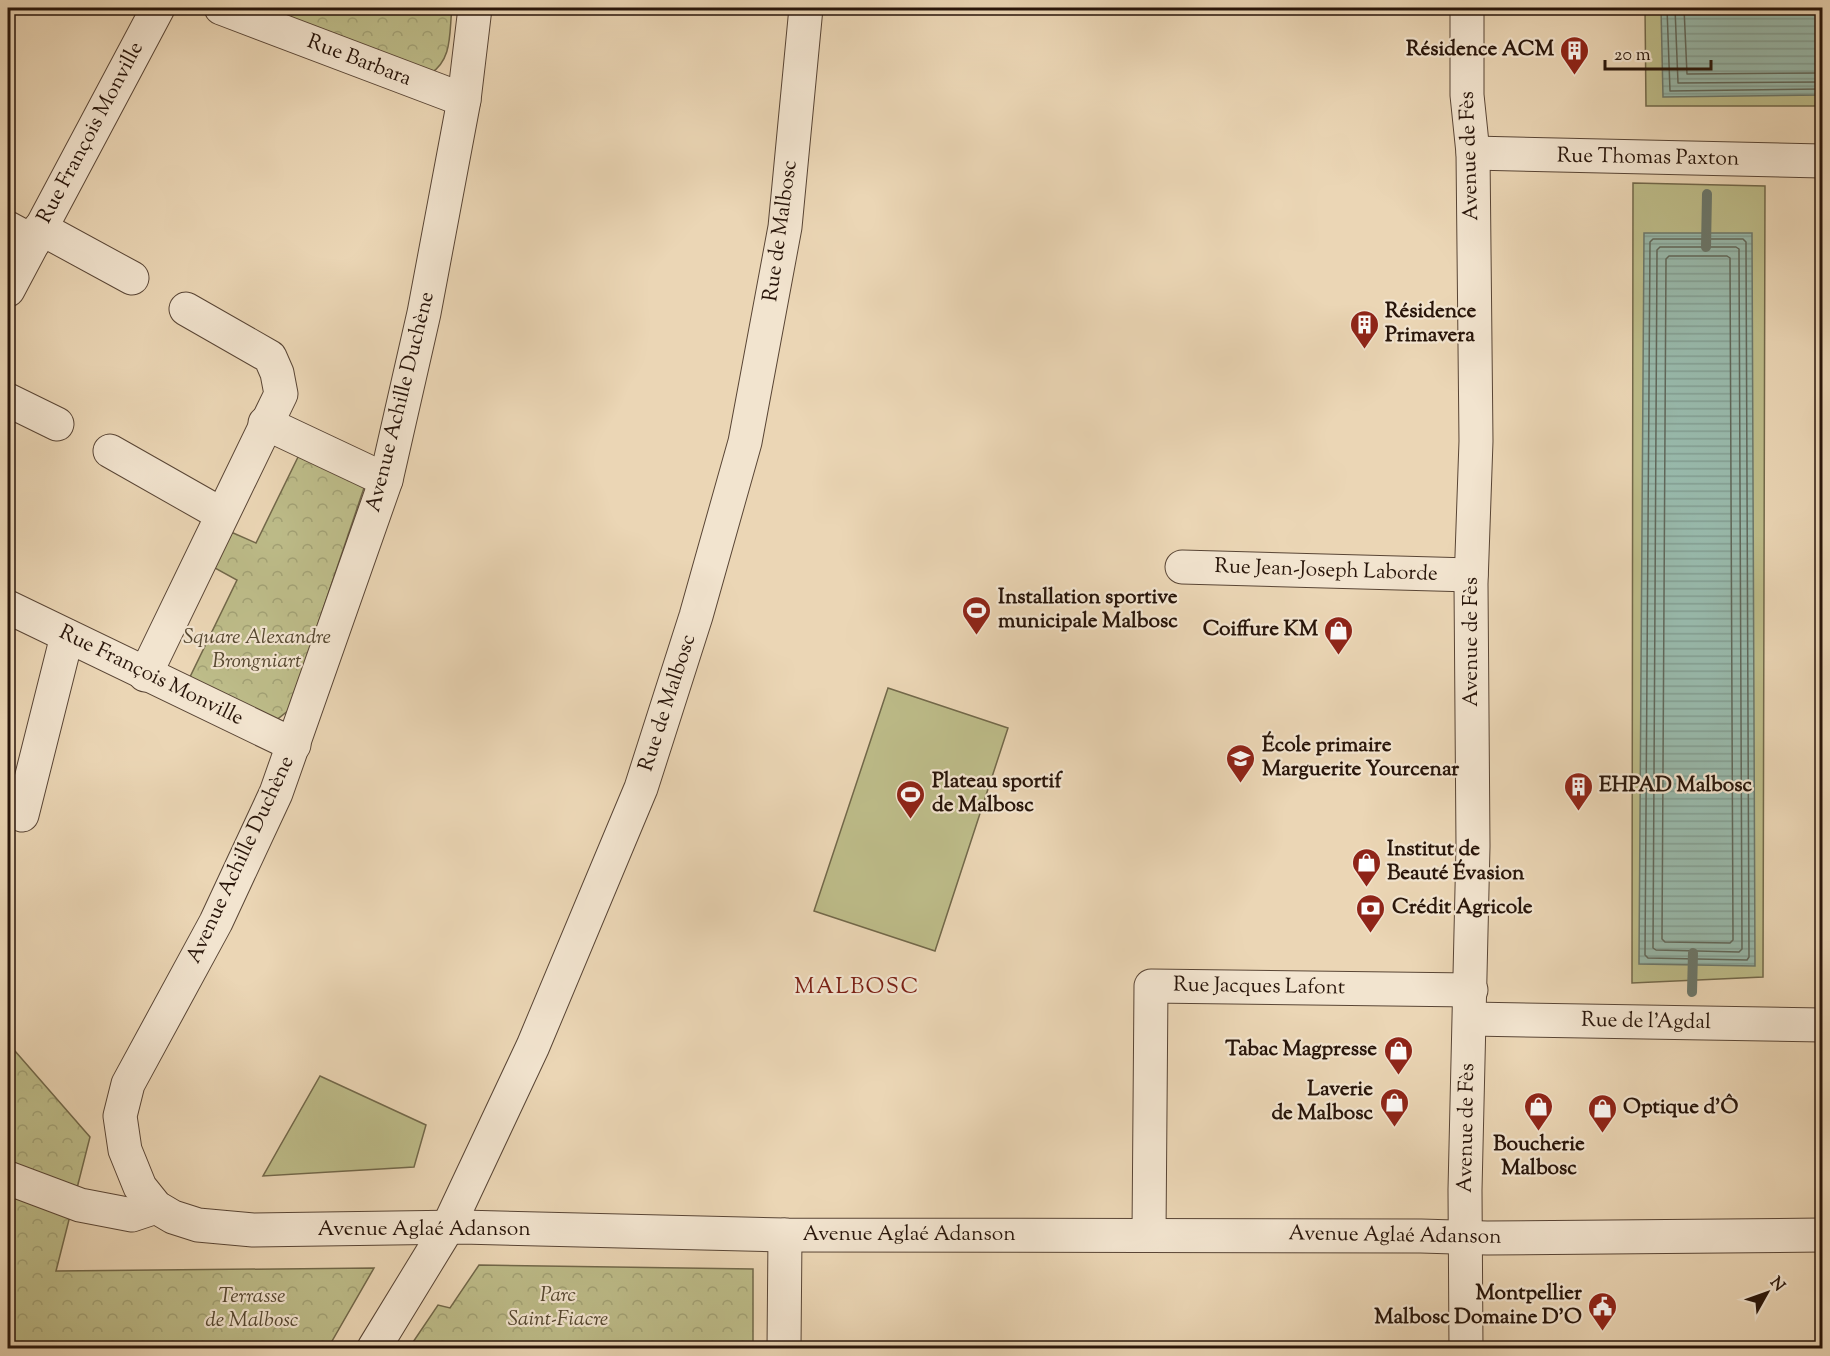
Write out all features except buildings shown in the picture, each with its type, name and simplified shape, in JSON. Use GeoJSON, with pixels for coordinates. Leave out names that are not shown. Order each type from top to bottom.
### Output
{"type":"FeatureCollection","features":[{"type":"Feature","properties":{"kind":"street","name":"Rue François Monville"},"geometry":{"type":"LineString","coordinates":[[8,290],[27,232],[158,8]]}},
{"type":"Feature","properties":{"kind":"street","name":"Rue Barbara"},"geometry":{"type":"LineString","coordinates":[[221,8],[464,100]]}},
{"type":"Feature","properties":{"kind":"street","name":"Avenue Achille Duchène"},"geometry":{"type":"LineString","coordinates":[[156,1207],[140,1187],[125,1150],[120,1116],[128,1084],[216,922],[276,793],[386,480],[424,314],[464,100],[475,8]]}},
{"type":"Feature","properties":{"kind":"street","name":"Rue de Malbosc"},"geometry":{"type":"LineString","coordinates":[[374,1348],[448,1227],[533,1046],[641,788],[696,616],[745,442],[785,227],[806,8]]}},
{"type":"Feature","properties":{"kind":"street","name":"Avenue de Fès"},"geometry":{"type":"LineString","coordinates":[[1466,1348],[1473,846],[1471,575],[1476,441],[1473,153],[1467,95],[1467,8]]}},
{"type":"Feature","properties":{"kind":"street","name":"Rue Thomas Paxton"},"geometry":{"type":"LineString","coordinates":[[1473,153],[1822,161]]}},
{"type":"Feature","properties":{"kind":"street"},"geometry":{"type":"LineString","coordinates":[[27,232],[132,278]]}},
{"type":"Feature","properties":{"kind":"street"},"geometry":{"type":"LineString","coordinates":[[145,675],[281,394],[277,373],[270,357],[186,309]]}},
{"type":"Feature","properties":{"kind":"street"},"geometry":{"type":"LineString","coordinates":[[8,400],[57,424]]}},
{"type":"Feature","properties":{"kind":"street"},"geometry":{"type":"LineString","coordinates":[[265,423],[386,480]]}},
{"type":"Feature","properties":{"kind":"street"},"geometry":{"type":"LineString","coordinates":[[110,451],[221,514]]}},
{"type":"Feature","properties":{"kind":"street","name":"Rue Jean-Joseph Laborde"},"geometry":{"type":"LineString","coordinates":[[1182,567],[1471,575]]}},
{"type":"Feature","properties":{"kind":"street","name":"Rue François Monville"},"geometry":{"type":"LineString","coordinates":[[8,608],[294,745]]}},
{"type":"Feature","properties":{"kind":"street"},"geometry":{"type":"LineString","coordinates":[[22,814],[67,636]]}},
{"type":"Feature","properties":{"kind":"street","name":"Rue Jacques Lafont"},"geometry":{"type":"LineString","coordinates":[[1149,1234],[1151,986],[1470,1005]]}},
{"type":"Feature","properties":{"kind":"street","name":"Rue de l'Agdal"},"geometry":{"type":"LineString","coordinates":[[1470,1005],[1822,1024]]}},
{"type":"Feature","properties":{"kind":"street"},"geometry":{"type":"LineString","coordinates":[[8,1178],[81,1205],[101,1209],[132,1215],[156,1207]]}},
{"type":"Feature","properties":{"kind":"street","name":"Avenue Aglaé Adanson"},"geometry":{"type":"LineString","coordinates":[[156,1207],[173,1217],[198,1225],[253,1230],[448,1227],[785,1235],[1149,1234],[1466,1238],[1822,1235]]}},
{"type":"Feature","properties":{"kind":"street"},"geometry":{"type":"LineString","coordinates":[[784,1348],[785,1235]]}},
{"type":"Feature","properties":{"kind":"green space"},"geometry":{"type":"Polygon","coordinates":[[[241,8],[452,8],[446,53],[443,61],[430,74],[241,8]]]}},
{"type":"Feature","properties":{"kind":"green space"},"geometry":{"type":"Polygon","coordinates":[[[1645,8],[1822,8],[1822,106],[1646,106],[1645,8]]]}},
{"type":"Feature","properties":{"kind":"green space"},"geometry":{"type":"Polygon","coordinates":[[[1633,183],[1765,186],[1763,977],[1632,983],[1633,183]]]}},
{"type":"Feature","properties":{"kind":"green space","name":"Square Alexandre Brongniart"},"geometry":{"type":"Polygon","coordinates":[[[301,451],[366,482],[289,710],[275,721],[189,679],[237,580],[213,567],[231,532],[256,543],[301,451]]]}},
{"type":"Feature","properties":{"kind":"green space","name":"Plateau sportif de Malbosc"},"geometry":{"type":"Polygon","coordinates":[[[888,688],[1008,728],[935,951],[814,911],[888,688]]]}},
{"type":"Feature","properties":{"kind":"green space","name":"Terrasse de Malbosc"},"geometry":{"type":"Polygon","coordinates":[[[8,1043],[90,1137],[56,1271],[374,1268],[328,1348],[8,1348],[8,1043]]]}},
{"type":"Feature","properties":{"kind":"green space"},"geometry":{"type":"Polygon","coordinates":[[[320,1076],[426,1125],[414,1167],[263,1176],[320,1076]]]}},
{"type":"Feature","properties":{"kind":"green space","name":"Parc Saint-Fiacre"},"geometry":{"type":"Polygon","coordinates":[[[479,1265],[753,1269],[753,1348],[409,1348],[438,1305],[450,1308],[479,1265]]]}},
{"type":"Feature","properties":{"kind":"water"},"geometry":{"type":"Polygon","coordinates":[[[1661,8],[1822,8],[1822,95],[1663,97],[1661,8]]]}},
{"type":"Feature","properties":{"kind":"water"},"geometry":{"type":"Polygon","coordinates":[[[1644,233],[1752,233],[1755,966],[1639,964],[1644,233]]]}},
{"type":"Feature","properties":{"kind":"waterway"},"geometry":{"type":"LineString","coordinates":[[1706,247],[1707,194]]}},
{"type":"Feature","properties":{"kind":"waterway"},"geometry":{"type":"LineString","coordinates":[[1692,992],[1693,953]]}},
{"type":"Feature","properties":{"kind":"place","name":"Résidence ACM"},"geometry":{"type":"Point","coordinates":[1575,76]}},
{"type":"Feature","properties":{"kind":"place","name":"Résidence Primavera"},"geometry":{"type":"Point","coordinates":[1364,350]}},
{"type":"Feature","properties":{"kind":"place","name":"Installation sportive municipale Malbosc"},"geometry":{"type":"Point","coordinates":[977,636]}},
{"type":"Feature","properties":{"kind":"place","name":"Coiffure KM"},"geometry":{"type":"Point","coordinates":[1339,656]}},
{"type":"Feature","properties":{"kind":"place","name":"École primaire Marguerite Yourcenar"},"geometry":{"type":"Point","coordinates":[1241,784]}},
{"type":"Feature","properties":{"kind":"place","name":"EHPAD Malbosc"},"geometry":{"type":"Point","coordinates":[1578,812]}},
{"type":"Feature","properties":{"kind":"place","name":"Plateau sportif de Malbosc"},"geometry":{"type":"Point","coordinates":[911,820]}},
{"type":"Feature","properties":{"kind":"place","name":"Institut de Beauté Évasion"},"geometry":{"type":"Point","coordinates":[1366,888]}},
{"type":"Feature","properties":{"kind":"place","name":"Crédit Agricole"},"geometry":{"type":"Point","coordinates":[1371,934]}},
{"type":"Feature","properties":{"kind":"place","name":"Tabac Magpresse"},"geometry":{"type":"Point","coordinates":[1398,1076]}},
{"type":"Feature","properties":{"kind":"place","name":"Laverie de Malbosc"},"geometry":{"type":"Point","coordinates":[1394,1128]}},
{"type":"Feature","properties":{"kind":"place","name":"Boucherie Malbosc"},"geometry":{"type":"Point","coordinates":[1539,1132]}},
{"type":"Feature","properties":{"kind":"place","name":"Optique d'Ô"},"geometry":{"type":"Point","coordinates":[1602,1134]}},
{"type":"Feature","properties":{"kind":"place","name":"Montpellier Malbosc Domaine D'O"},"geometry":{"type":"Point","coordinates":[1603,1332]}},
{"type":"Feature","properties":{"kind":"district","name":"MALBOSC"},"geometry":{"type":"Point","coordinates":[857,988]}}]}
